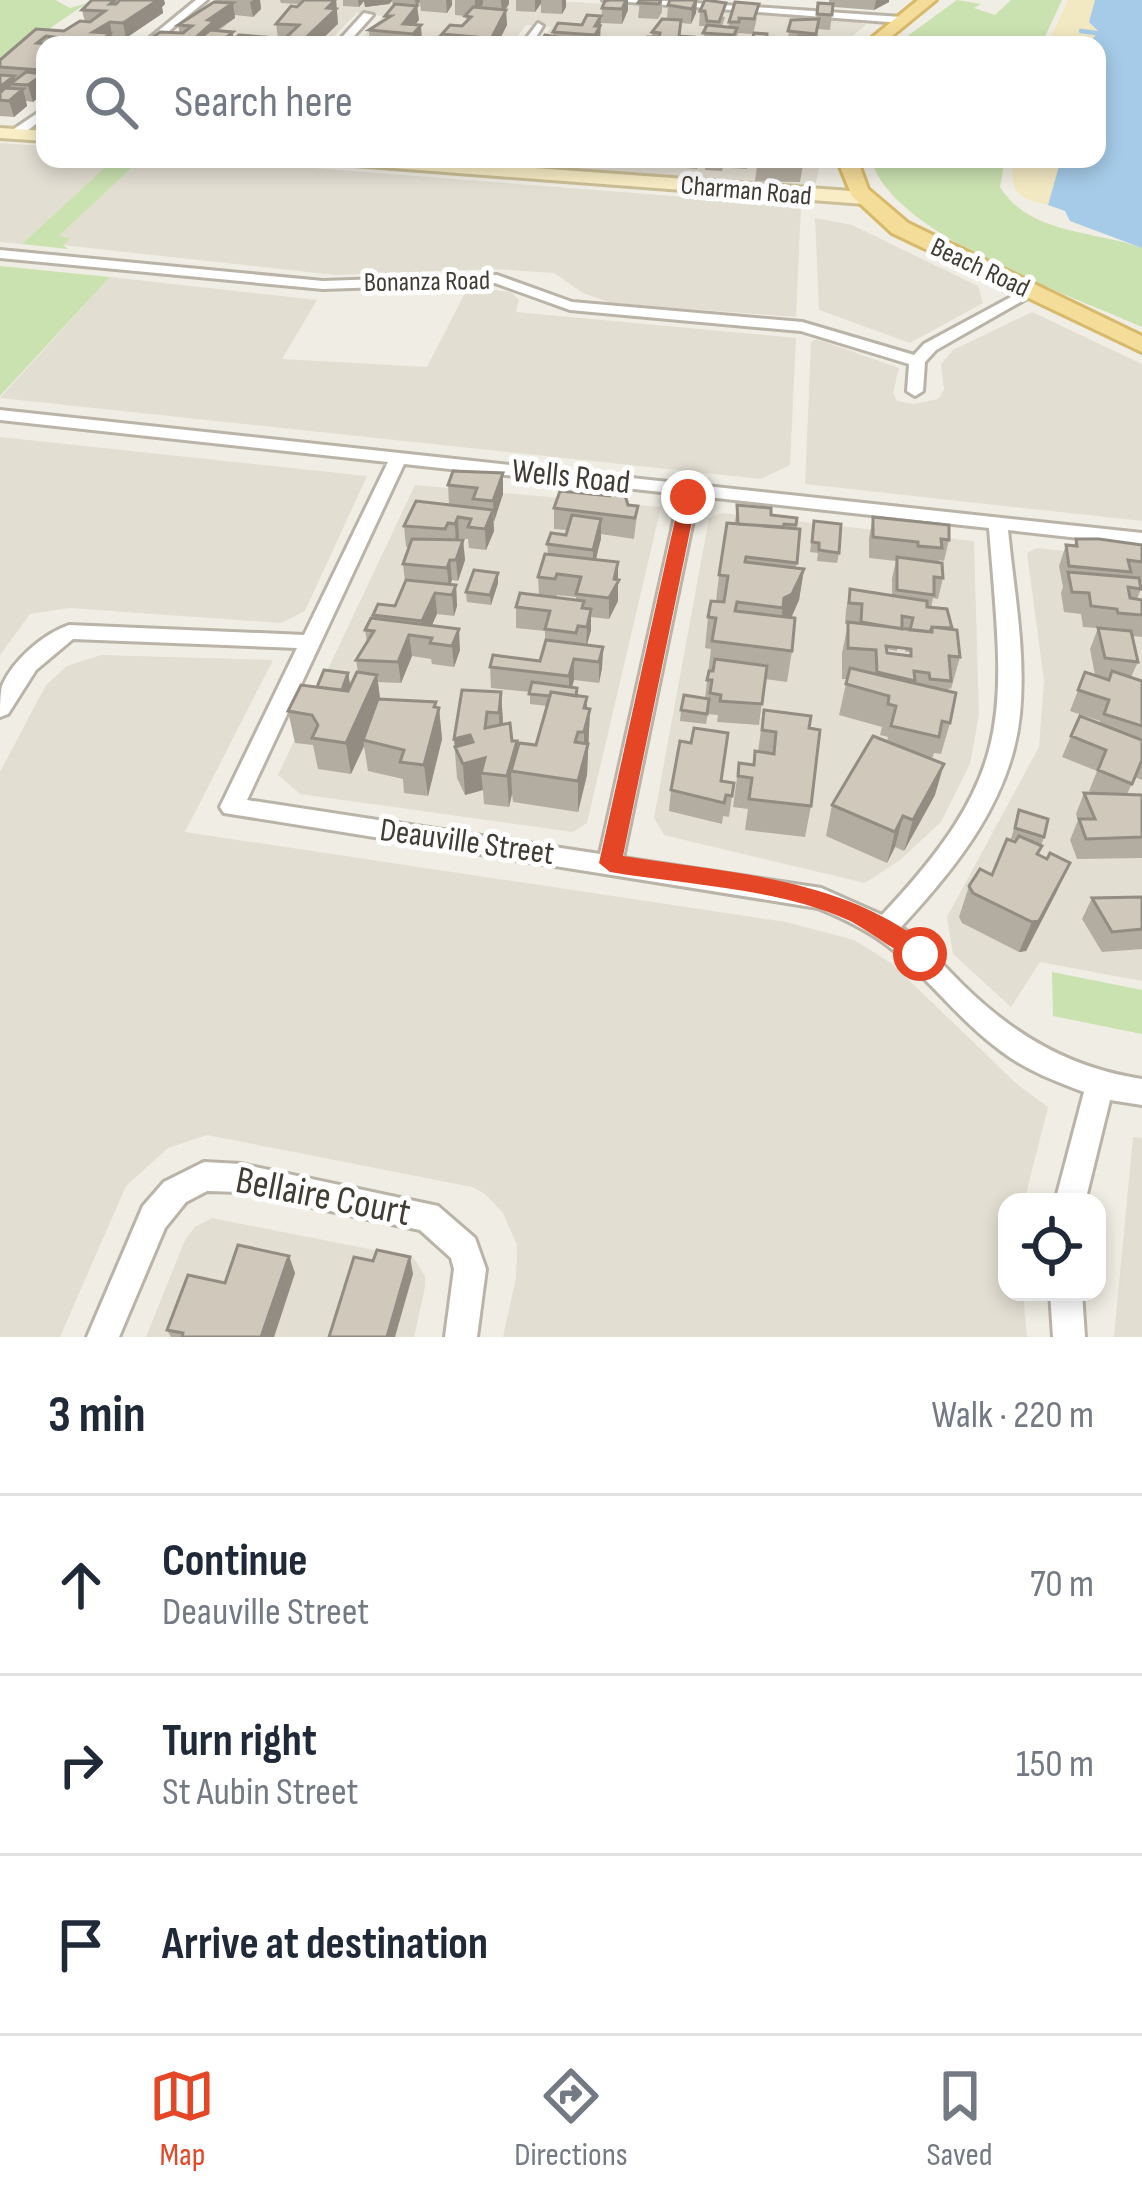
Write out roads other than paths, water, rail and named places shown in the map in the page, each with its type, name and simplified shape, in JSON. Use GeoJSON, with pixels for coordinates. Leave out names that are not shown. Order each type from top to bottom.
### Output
{"type":"FeatureCollection","features":[{"type":"Feature","properties":{"kind":"main road"},"geometry":{"type":"LineString","coordinates":[[882,36],[928,0]]}},
{"type":"Feature","properties":{"kind":"main road","name":"Charman Road"},"geometry":{"type":"LineString","coordinates":[[461,168],[864,198]]}},
{"type":"Feature","properties":{"kind":"main road","name":"Beach Road"},"geometry":{"type":"LineString","coordinates":[[849,168],[864,198],[904,231],[1142,345]]}},
{"type":"Feature","properties":{"kind":"street"},"geometry":{"type":"LineString","coordinates":[[157,36],[202,0]]}},
{"type":"Feature","properties":{"kind":"street"},"geometry":{"type":"LineString","coordinates":[[608,0],[901,20]]}},
{"type":"Feature","properties":{"kind":"street"},"geometry":{"type":"LineString","coordinates":[[348,36],[368,15]]}},
{"type":"Feature","properties":{"kind":"street"},"geometry":{"type":"LineString","coordinates":[[532,36],[538,26]]}},
{"type":"Feature","properties":{"kind":"street"},"geometry":{"type":"LineString","coordinates":[[8,133],[36,116]]}},
{"type":"Feature","properties":{"kind":"street","name":"Bonanza Road"},"geometry":{"type":"LineString","coordinates":[[0,254],[323,285],[497,279],[570,306],[802,327],[917,361]]}},
{"type":"Feature","properties":{"kind":"street"},"geometry":{"type":"LineString","coordinates":[[915,391],[917,361],[948,334],[1031,292]]}},
{"type":"Feature","properties":{"kind":"street","name":"Wells Road"},"geometry":{"type":"LineString","coordinates":[[0,415],[1142,539]]}},
{"type":"Feature","properties":{"kind":"street"},"geometry":{"type":"LineString","coordinates":[[0,709],[14,682],[51,641],[69,632],[309,642],[398,459]]}},
{"type":"Feature","properties":{"kind":"street"},"geometry":{"type":"LineString","coordinates":[[610,863],[690,490]]}},
{"type":"Feature","properties":{"kind":"street"},"geometry":{"type":"LineString","coordinates":[[886,927],[935,875],[976,815],[1001,754],[1009,716],[1009,662],[998,524]]}},
{"type":"Feature","properties":{"kind":"street","name":"Deauville Street"},"geometry":{"type":"LineString","coordinates":[[309,642],[232,807],[821,898],[886,927],[997,1033],[1046,1064],[1100,1084],[1142,1091]]}},
{"type":"Feature","properties":{"kind":"street"},"geometry":{"type":"LineString","coordinates":[[1072,1193],[1100,1084]]}},
{"type":"Feature","properties":{"kind":"street","name":"Bellaire Court"},"geometry":{"type":"LineString","coordinates":[[103,1337],[154,1217],[175,1192],[204,1176],[241,1178],[427,1217],[464,1249],[470,1269],[460,1337]]}},
{"type":"Feature","properties":{"kind":"street"},"geometry":{"type":"LineString","coordinates":[[1067,1301],[1069,1337]]}},
{"type":"Feature","properties":{"kind":"water"},"geometry":{"type":"Polygon","coordinates":[[[1095,0],[1142,0],[1142,248],[1070,221],[1065,211],[1048,205],[1058,168],[1106,168],[1106,36],[1095,36],[1098,31],[1089,22],[1095,0]]]}},
{"type":"Feature","properties":{"kind":"waterway"},"geometry":{"type":"LineString","coordinates":[[1081,31],[1103,34]]}}]}
